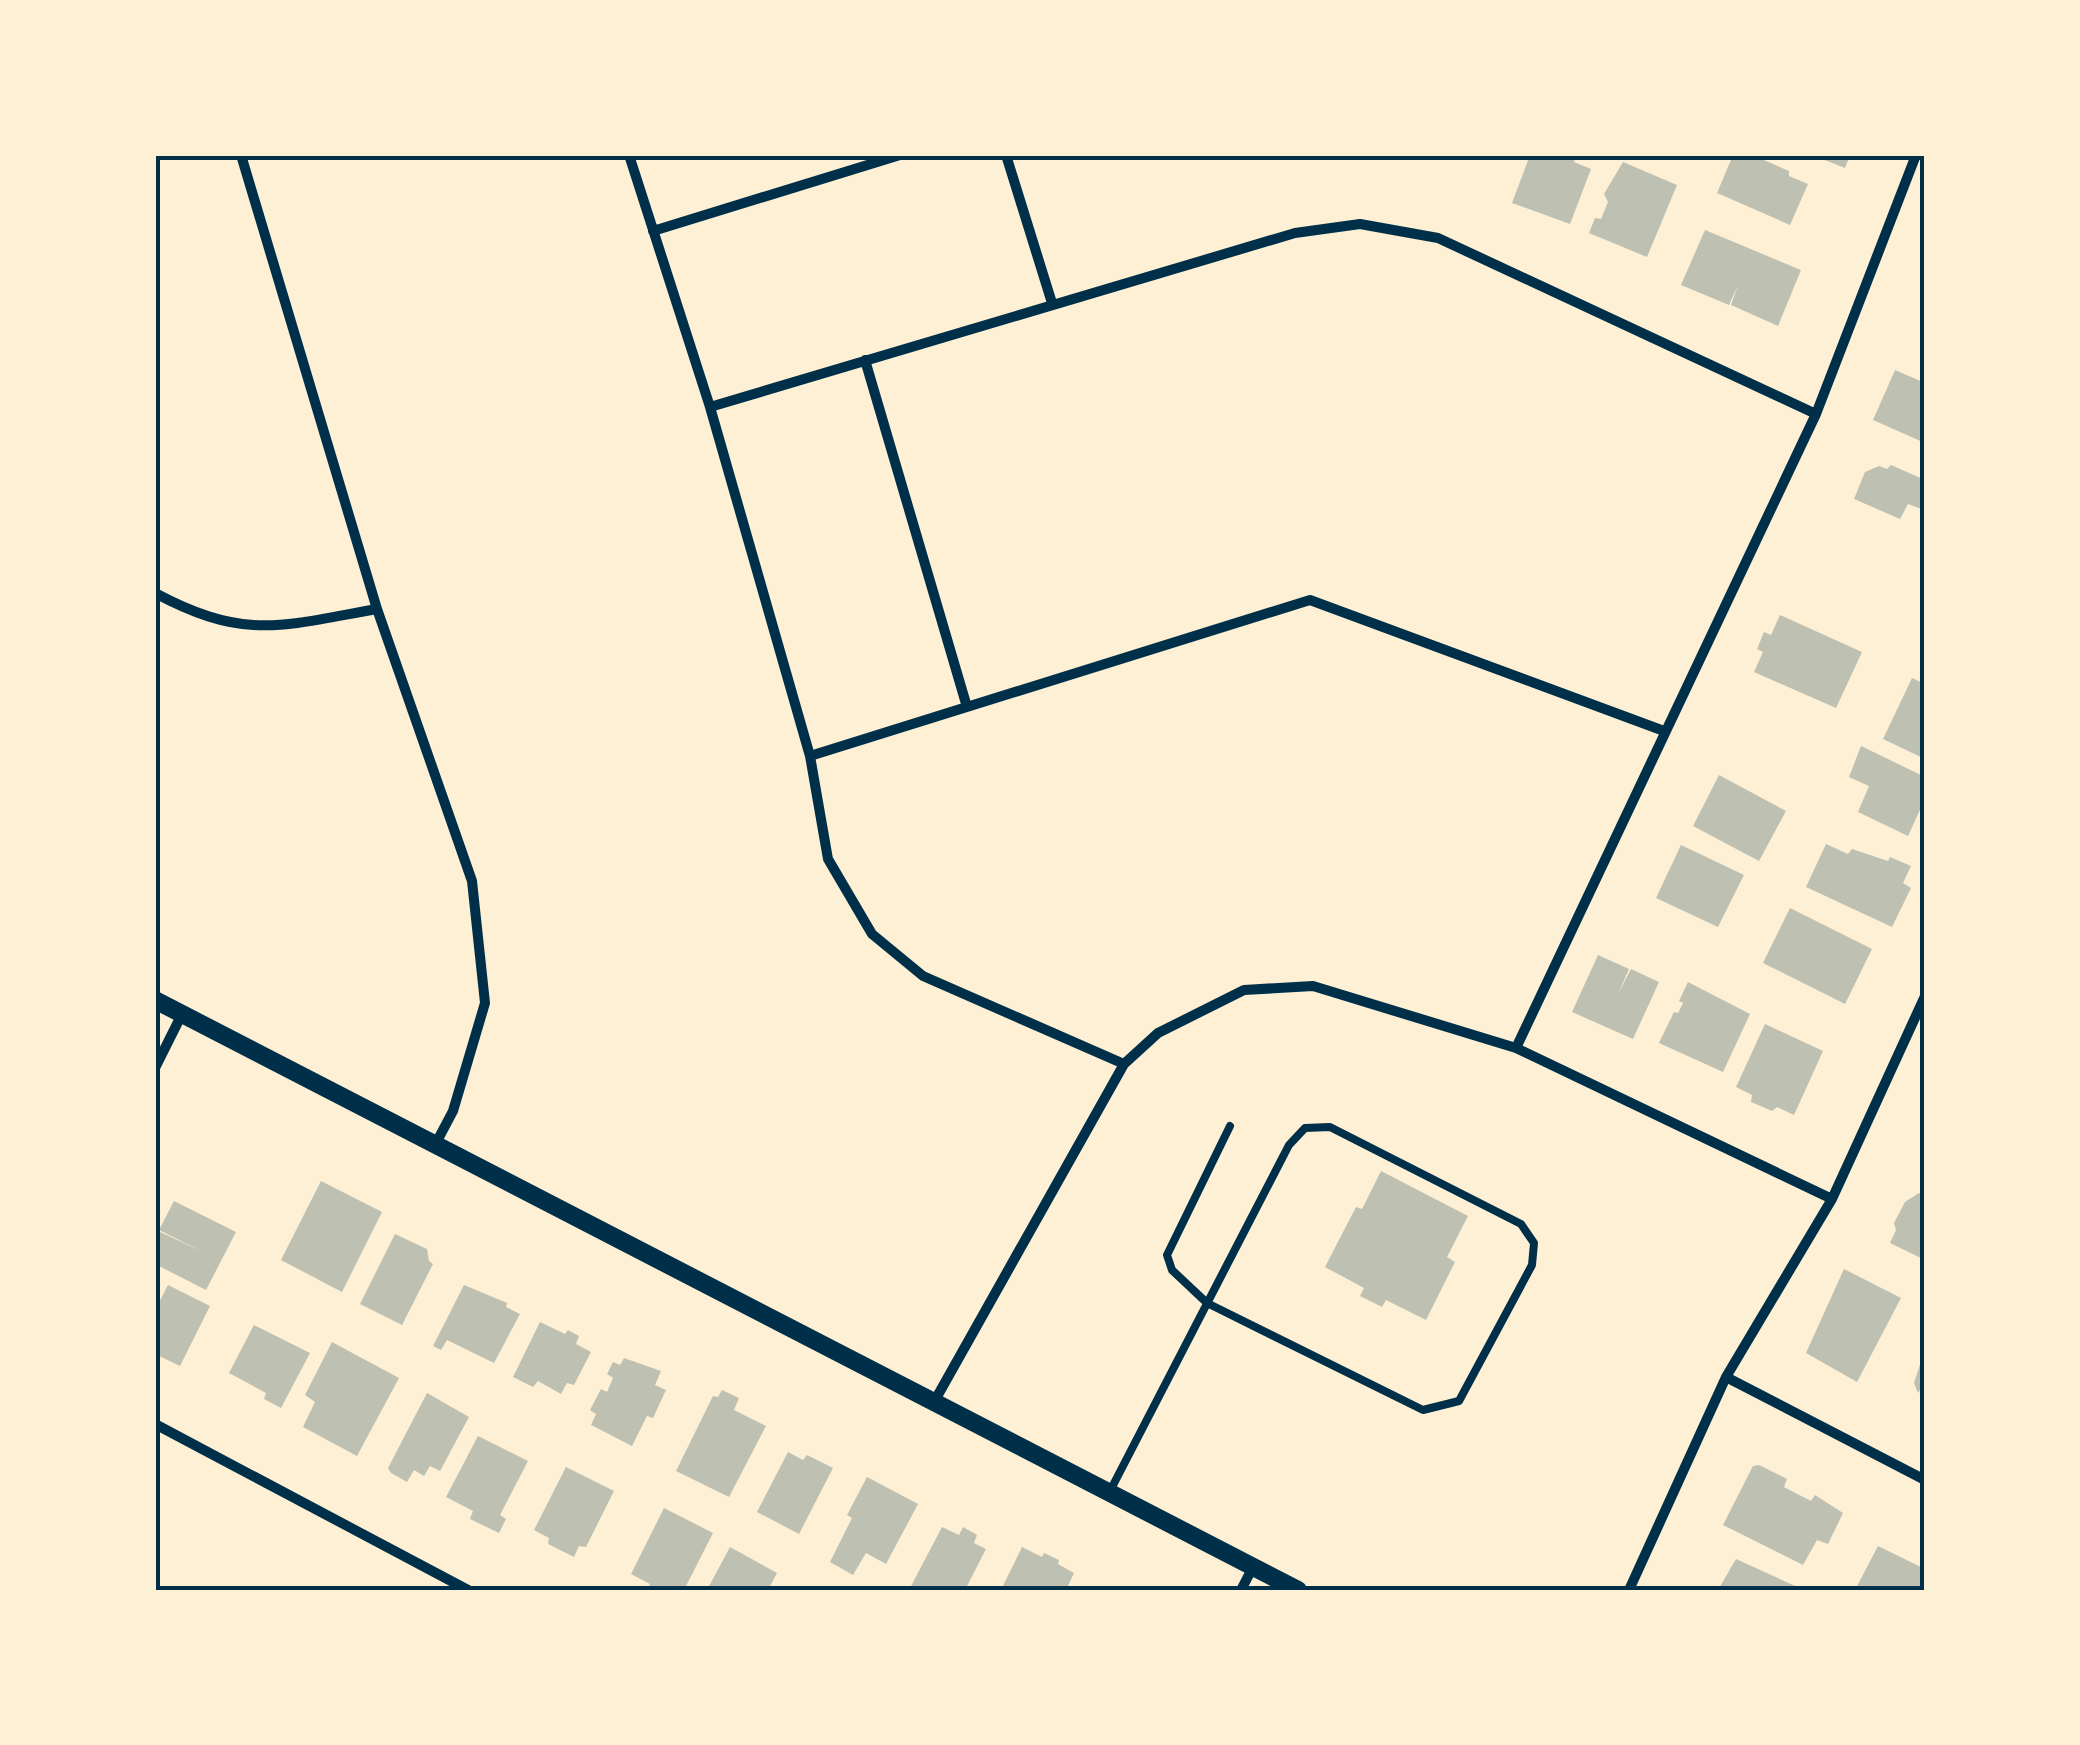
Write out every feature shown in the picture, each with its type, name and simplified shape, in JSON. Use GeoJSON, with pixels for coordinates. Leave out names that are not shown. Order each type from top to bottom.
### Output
{"type":"FeatureCollection","features":[{"type":"Feature","properties":{"kind":"street"},"geometry":{"type":"LineString","coordinates":[[241,155],[377,609],[472,881],[485,1002],[453,1111],[435,1144]]}},
{"type":"Feature","properties":{"kind":"street"},"geometry":{"type":"LineString","coordinates":[[629,155],[710,407],[810,756],[828,858],[872,934],[923,976],[1124,1064]]}},
{"type":"Feature","properties":{"kind":"street"},"geometry":{"type":"LineString","coordinates":[[653,231],[900,155]]}},
{"type":"Feature","properties":{"kind":"street"},"geometry":{"type":"LineString","coordinates":[[1006,155],[1052,303]]}},
{"type":"Feature","properties":{"kind":"street"},"geometry":{"type":"LineString","coordinates":[[1516,1048],[1816,414],[1916,155]]}},
{"type":"Feature","properties":{"kind":"street"},"geometry":{"type":"LineString","coordinates":[[710,407],[1294,233],[1360,224],[1438,238],[1816,414]]}},
{"type":"Feature","properties":{"kind":"street"},"geometry":{"type":"LineString","coordinates":[[865,360],[967,707]]}},
{"type":"Feature","properties":{"kind":"street"},"geometry":{"type":"LineString","coordinates":[[155,592],[202,616],[242,625],[284,625],[377,609]]}},
{"type":"Feature","properties":{"kind":"street"},"geometry":{"type":"LineString","coordinates":[[810,756],[1310,600],[1664,731]]}},
{"type":"Feature","properties":{"kind":"street"},"geometry":{"type":"LineString","coordinates":[[934,1402],[1124,1064],[1158,1032],[1244,990],[1313,986],[1516,1048],[1832,1199]]}},
{"type":"Feature","properties":{"kind":"street"},"geometry":{"type":"LineString","coordinates":[[1629,1590],[1726,1377],[1832,1199],[1925,996]]}},
{"type":"Feature","properties":{"kind":"street"},"geometry":{"type":"LineString","coordinates":[[155,1000],[1298,1590]]}},
{"type":"Feature","properties":{"kind":"street"},"geometry":{"type":"LineString","coordinates":[[155,1068],[182,1014]]}},
{"type":"Feature","properties":{"kind":"street"},"geometry":{"type":"LineString","coordinates":[[1726,1377],[1925,1480]]}},
{"type":"Feature","properties":{"kind":"street"},"geometry":{"type":"LineString","coordinates":[[155,1424],[468,1590]]}},
{"type":"Feature","properties":{"kind":"street"},"geometry":{"type":"LineString","coordinates":[[1241,1590],[1253,1567]]}},
{"type":"Feature","properties":{"kind":"lane"},"geometry":{"type":"LineString","coordinates":[[1110,1493],[1207,1303],[1288,1144],[1305,1128],[1330,1127],[1521,1224],[1534,1243],[1532,1265],[1460,1402],[1423,1410],[1207,1303],[1172,1270],[1167,1256],[1230,1126]]}},
{"type":"Feature","properties":{"kind":"building"},"geometry":{"type":"Polygon","coordinates":[[[1530,155],[1576,155],[1574,162],[1591,169],[1570,224],[1512,203],[1530,155]]]}},
{"type":"Feature","properties":{"kind":"building"},"geometry":{"type":"Polygon","coordinates":[[[1733,155],[1752,155],[1808,184],[1790,225],[1717,193],[1733,155]]]}},
{"type":"Feature","properties":{"kind":"building"},"geometry":{"type":"Polygon","coordinates":[[[1812,155],[1850,155],[1845,168],[1812,155]]]}},
{"type":"Feature","properties":{"kind":"building"},"geometry":{"type":"Polygon","coordinates":[[[1623,162],[1677,185],[1647,257],[1589,233],[1595,218],[1601,219],[1608,202],[1604,194],[1623,162]]]}},
{"type":"Feature","properties":{"kind":"building"},"geometry":{"type":"Polygon","coordinates":[[[1705,230],[1801,270],[1778,326],[1731,305],[1738,285],[1729,305],[1681,285],[1705,230]]]}},
{"type":"Feature","properties":{"kind":"building"},"geometry":{"type":"Polygon","coordinates":[[[1895,370],[1925,383],[1925,443],[1873,420],[1895,370]]]}},
{"type":"Feature","properties":{"kind":"building"},"geometry":{"type":"Polygon","coordinates":[[[1891,465],[1925,480],[1924,510],[1908,504],[1900,519],[1854,499],[1865,472],[1891,465]]]}},
{"type":"Feature","properties":{"kind":"building"},"geometry":{"type":"Polygon","coordinates":[[[1780,615],[1862,652],[1836,708],[1754,672],[1763,652],[1757,649],[1764,632],[1771,635],[1780,615]]]}},
{"type":"Feature","properties":{"kind":"building"},"geometry":{"type":"Polygon","coordinates":[[[1912,678],[1925,684],[1925,759],[1883,739],[1912,678]]]}},
{"type":"Feature","properties":{"kind":"building"},"geometry":{"type":"Polygon","coordinates":[[[1861,746],[1925,777],[1925,799],[1908,836],[1858,812],[1869,786],[1849,777],[1861,746]]]}},
{"type":"Feature","properties":{"kind":"building"},"geometry":{"type":"Polygon","coordinates":[[[1719,775],[1786,811],[1759,861],[1693,826],[1719,775]]]}},
{"type":"Feature","properties":{"kind":"building"},"geometry":{"type":"Polygon","coordinates":[[[1826,844],[1848,854],[1852,849],[1911,866],[1903,883],[1911,888],[1892,927],[1806,887],[1826,844]]]}},
{"type":"Feature","properties":{"kind":"building"},"geometry":{"type":"Polygon","coordinates":[[[1681,845],[1744,875],[1718,927],[1656,898],[1681,845]]]}},
{"type":"Feature","properties":{"kind":"building"},"geometry":{"type":"Polygon","coordinates":[[[1790,908],[1872,949],[1845,1004],[1763,963],[1790,908]]]}},
{"type":"Feature","properties":{"kind":"building"},"geometry":{"type":"Polygon","coordinates":[[[1598,955],[1629,969],[1618,994],[1631,969],[1659,982],[1633,1039],[1572,1012],[1598,955]]]}},
{"type":"Feature","properties":{"kind":"building"},"geometry":{"type":"Polygon","coordinates":[[[1688,982],[1750,1014],[1723,1072],[1659,1043],[1674,1012],[1678,1013],[1683,1003],[1679,1001],[1688,982]]]}},
{"type":"Feature","properties":{"kind":"building"},"geometry":{"type":"Polygon","coordinates":[[[1765,1024],[1823,1051],[1794,1115],[1751,1102],[1752,1095],[1736,1087],[1765,1024]]]}},
{"type":"Feature","properties":{"kind":"building"},"geometry":{"type":"Polygon","coordinates":[[[1381,1171],[1468,1216],[1447,1257],[1455,1262],[1426,1320],[1386,1300],[1382,1307],[1360,1296],[1364,1288],[1325,1267],[1356,1207],[1362,1209],[1381,1171]]]}},
{"type":"Feature","properties":{"kind":"building"},"geometry":{"type":"Polygon","coordinates":[[[321,1181],[382,1212],[342,1292],[281,1260],[321,1181]]]}},
{"type":"Feature","properties":{"kind":"building"},"geometry":{"type":"Polygon","coordinates":[[[1919,1193],[1925,1196],[1925,1260],[1890,1243],[1896,1230],[1894,1223],[1905,1202],[1919,1193]]]}},
{"type":"Feature","properties":{"kind":"building"},"geometry":{"type":"Polygon","coordinates":[[[174,1201],[236,1232],[206,1290],[155,1264],[158,1231],[203,1252],[159,1230],[174,1201]]]}},
{"type":"Feature","properties":{"kind":"building"},"geometry":{"type":"Polygon","coordinates":[[[395,1234],[427,1249],[433,1264],[402,1325],[360,1304],[395,1234]]]}},
{"type":"Feature","properties":{"kind":"building"},"geometry":{"type":"Polygon","coordinates":[[[1844,1269],[1901,1298],[1857,1382],[1806,1353],[1844,1269]]]}},
{"type":"Feature","properties":{"kind":"building"},"geometry":{"type":"Polygon","coordinates":[[[168,1285],[210,1306],[180,1366],[155,1354],[155,1310],[168,1285]]]}},
{"type":"Feature","properties":{"kind":"building"},"geometry":{"type":"Polygon","coordinates":[[[464,1285],[507,1303],[506,1307],[520,1314],[494,1363],[447,1340],[441,1350],[433,1346],[464,1285]]]}},
{"type":"Feature","properties":{"kind":"building"},"geometry":{"type":"Polygon","coordinates":[[[540,1322],[579,1336],[576,1344],[591,1352],[574,1385],[567,1383],[561,1394],[538,1381],[533,1387],[513,1377],[540,1322]]]}},
{"type":"Feature","properties":{"kind":"building"},"geometry":{"type":"Polygon","coordinates":[[[254,1325],[310,1353],[281,1408],[264,1399],[266,1393],[229,1373],[254,1325]]]}},
{"type":"Feature","properties":{"kind":"building"},"geometry":{"type":"Polygon","coordinates":[[[332,1342],[399,1378],[357,1456],[303,1427],[315,1402],[305,1395],[332,1342]]]}},
{"type":"Feature","properties":{"kind":"building"},"geometry":{"type":"Polygon","coordinates":[[[1925,1349],[1925,1392],[1918,1393],[1914,1383],[1925,1349]]]}},
{"type":"Feature","properties":{"kind":"building"},"geometry":{"type":"Polygon","coordinates":[[[624,1358],[661,1371],[655,1385],[666,1390],[653,1418],[647,1416],[632,1446],[591,1425],[596,1414],[590,1410],[601,1389],[607,1392],[613,1378],[607,1374],[613,1362],[620,1365],[624,1358]]]}},
{"type":"Feature","properties":{"kind":"building"},"geometry":{"type":"Polygon","coordinates":[[[722,1390],[739,1398],[734,1410],[766,1426],[729,1497],[676,1471],[713,1396],[718,1397],[722,1390]]]}},
{"type":"Feature","properties":{"kind":"building"},"geometry":{"type":"Polygon","coordinates":[[[427,1393],[469,1417],[440,1471],[430,1466],[424,1476],[414,1470],[407,1482],[388,1468],[427,1393]]]}},
{"type":"Feature","properties":{"kind":"building"},"geometry":{"type":"Polygon","coordinates":[[[478,1436],[528,1461],[500,1515],[506,1519],[499,1533],[470,1519],[473,1511],[446,1497],[478,1436]]]}},
{"type":"Feature","properties":{"kind":"building"},"geometry":{"type":"Polygon","coordinates":[[[788,1452],[803,1460],[807,1455],[833,1468],[799,1534],[757,1512],[788,1452]]]}},
{"type":"Feature","properties":{"kind":"building"},"geometry":{"type":"Polygon","coordinates":[[[1759,1465],[1787,1479],[1784,1487],[1811,1501],[1815,1495],[1843,1513],[1828,1544],[1817,1540],[1803,1565],[1723,1525],[1753,1466],[1759,1465]]]}},
{"type":"Feature","properties":{"kind":"building"},"geometry":{"type":"Polygon","coordinates":[[[566,1467],[614,1491],[586,1547],[579,1546],[574,1557],[548,1544],[549,1538],[534,1530],[566,1467]]]}},
{"type":"Feature","properties":{"kind":"building"},"geometry":{"type":"Polygon","coordinates":[[[867,1477],[918,1504],[886,1564],[866,1553],[853,1575],[830,1562],[852,1518],[847,1515],[867,1477]]]}},
{"type":"Feature","properties":{"kind":"building"},"geometry":{"type":"Polygon","coordinates":[[[664,1508],[713,1533],[684,1590],[647,1590],[650,1584],[631,1574],[664,1508]]]}},
{"type":"Feature","properties":{"kind":"building"},"geometry":{"type":"Polygon","coordinates":[[[942,1527],[959,1535],[963,1527],[977,1535],[974,1543],[986,1549],[965,1590],[909,1590],[942,1527]]]}},
{"type":"Feature","properties":{"kind":"building"},"geometry":{"type":"Polygon","coordinates":[[[1878,1546],[1925,1569],[1921,1590],[1856,1588],[1878,1546]]]}},
{"type":"Feature","properties":{"kind":"building"},"geometry":{"type":"Polygon","coordinates":[[[730,1547],[777,1573],[768,1590],[707,1590],[730,1547]]]}},
{"type":"Feature","properties":{"kind":"building"},"geometry":{"type":"Polygon","coordinates":[[[1022,1547],[1059,1560],[1058,1564],[1074,1573],[1066,1590],[1001,1590],[1022,1547]]]}},
{"type":"Feature","properties":{"kind":"building"},"geometry":{"type":"Polygon","coordinates":[[[1736,1559],[1804,1590],[1718,1590],[1736,1559]]]}}]}
